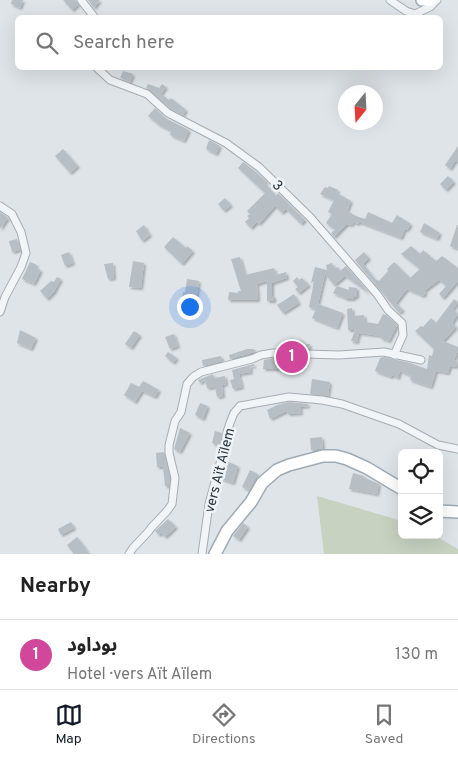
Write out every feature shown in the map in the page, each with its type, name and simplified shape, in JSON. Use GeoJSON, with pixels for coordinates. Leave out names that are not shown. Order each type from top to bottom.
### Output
{"type":"FeatureCollection","features":[{"type":"Feature","properties":{"kind":"main road"},"geometry":{"type":"LineString","coordinates":[[422,0],[431,0]]}},
{"type":"Feature","properties":{"kind":"main road"},"geometry":{"type":"LineString","coordinates":[[215,554],[227,531],[251,502],[262,483],[272,473],[289,465],[323,456],[336,456],[367,468],[398,487]]}},
{"type":"Feature","properties":{"kind":"main road"},"geometry":{"type":"LineString","coordinates":[[443,512],[458,512]]}},
{"type":"Feature","properties":{"kind":"street"},"geometry":{"type":"LineString","coordinates":[[81,0],[93,15]]}},
{"type":"Feature","properties":{"kind":"street"},"geometry":{"type":"LineString","coordinates":[[390,0],[406,11],[415,14],[430,7],[437,0]]}},
{"type":"Feature","properties":{"kind":"street","name":"3"},"geometry":{"type":"LineString","coordinates":[[99,70],[110,80],[147,94],[168,114],[226,143],[259,166],[310,217],[377,294],[388,310],[402,323],[403,335],[394,355]]}},
{"type":"Feature","properties":{"kind":"street"},"geometry":{"type":"LineString","coordinates":[[0,206],[12,214],[21,232],[26,253],[0,312]]}},
{"type":"Feature","properties":{"kind":"street"},"geometry":{"type":"LineString","coordinates":[[129,554],[172,504],[174,478],[169,445],[175,421],[181,412],[187,384],[193,377],[201,372],[273,353],[339,355],[384,352],[421,360]]}},
{"type":"Feature","properties":{"kind":"street","name":"vers Aït Aïlem"},"geometry":{"type":"LineString","coordinates":[[202,554],[209,504],[227,432],[234,413],[240,406],[280,397],[329,401],[362,410],[398,424],[438,444],[458,449]]}},
{"type":"Feature","properties":{"kind":"green space"},"geometry":{"type":"Polygon","coordinates":[[[317,496],[398,520],[398,539],[441,539],[458,549],[458,554],[324,554],[317,496]]]}},
{"type":"Feature","properties":{"kind":"building"},"geometry":{"type":"Polygon","coordinates":[[[12,0],[23,0],[20,8],[11,4],[12,0]]]}},
{"type":"Feature","properties":{"kind":"building"},"geometry":{"type":"Polygon","coordinates":[[[63,0],[76,0],[78,5],[72,10],[63,0]]]}},
{"type":"Feature","properties":{"kind":"building"},"geometry":{"type":"Polygon","coordinates":[[[88,0],[100,0],[94,8],[88,0]]]}},
{"type":"Feature","properties":{"kind":"building"},"geometry":{"type":"Polygon","coordinates":[[[123,71],[133,74],[130,82],[120,78],[123,71]]]}},
{"type":"Feature","properties":{"kind":"building"},"geometry":{"type":"Polygon","coordinates":[[[148,84],[159,88],[162,84],[166,87],[161,94],[169,100],[171,98],[186,110],[183,115],[171,109],[146,88],[148,84]]]}},
{"type":"Feature","properties":{"kind":"building"},"geometry":{"type":"Polygon","coordinates":[[[155,108],[165,118],[189,130],[184,141],[170,135],[171,131],[159,125],[148,116],[155,108]]]}},
{"type":"Feature","properties":{"kind":"building"},"geometry":{"type":"Polygon","coordinates":[[[209,140],[220,146],[216,154],[206,149],[209,140]]]}},
{"type":"Feature","properties":{"kind":"building"},"geometry":{"type":"Polygon","coordinates":[[[458,146],[458,162],[456,160],[450,169],[445,165],[458,146]]]}},
{"type":"Feature","properties":{"kind":"building"},"geometry":{"type":"Polygon","coordinates":[[[63,149],[78,166],[70,173],[55,156],[63,149]]]}},
{"type":"Feature","properties":{"kind":"building"},"geometry":{"type":"Polygon","coordinates":[[[243,162],[266,181],[265,183],[276,196],[278,193],[305,220],[301,224],[286,209],[282,213],[275,206],[259,224],[257,222],[251,228],[245,222],[250,214],[247,211],[265,193],[238,168],[243,162]]]}},
{"type":"Feature","properties":{"kind":"building"},"geometry":{"type":"Polygon","coordinates":[[[448,176],[454,182],[446,190],[440,184],[448,176]]]}},
{"type":"Feature","properties":{"kind":"building"},"geometry":{"type":"Polygon","coordinates":[[[329,186],[338,190],[337,193],[351,201],[347,211],[356,216],[365,219],[368,212],[392,223],[397,215],[411,224],[407,230],[405,229],[401,238],[359,222],[358,224],[353,222],[352,225],[347,224],[334,237],[331,233],[335,230],[326,223],[332,214],[328,212],[334,200],[320,194],[325,187],[328,188],[329,186]]]}},
{"type":"Feature","properties":{"kind":"building"},"geometry":{"type":"Polygon","coordinates":[[[225,198],[231,205],[224,211],[218,204],[225,198]]]}},
{"type":"Feature","properties":{"kind":"building"},"geometry":{"type":"Polygon","coordinates":[[[0,212],[8,218],[0,229],[0,212]]]}},
{"type":"Feature","properties":{"kind":"building"},"geometry":{"type":"Polygon","coordinates":[[[424,223],[440,233],[437,239],[420,232],[424,223]]]}},
{"type":"Feature","properties":{"kind":"building"},"geometry":{"type":"Polygon","coordinates":[[[144,225],[150,235],[142,241],[136,231],[144,225]]]}},
{"type":"Feature","properties":{"kind":"building"},"geometry":{"type":"Polygon","coordinates":[[[458,225],[458,249],[450,246],[458,225]]]}},
{"type":"Feature","properties":{"kind":"building"},"geometry":{"type":"Polygon","coordinates":[[[173,237],[186,248],[187,246],[193,251],[182,264],[164,247],[173,237]]]}},
{"type":"Feature","properties":{"kind":"building"},"geometry":{"type":"Polygon","coordinates":[[[17,239],[20,250],[12,252],[9,241],[17,239]]]}},
{"type":"Feature","properties":{"kind":"building"},"geometry":{"type":"Polygon","coordinates":[[[411,246],[420,254],[423,250],[436,261],[442,256],[458,268],[458,281],[443,298],[439,294],[446,286],[439,280],[424,291],[426,292],[423,296],[407,289],[396,303],[403,310],[399,313],[355,260],[364,252],[369,258],[363,264],[375,279],[379,281],[394,262],[410,278],[420,269],[401,254],[411,246]]]}},
{"type":"Feature","properties":{"kind":"building"},"geometry":{"type":"Polygon","coordinates":[[[69,252],[73,263],[65,266],[61,255],[69,252]]]}},
{"type":"Feature","properties":{"kind":"building"},"geometry":{"type":"Polygon","coordinates":[[[240,257],[245,275],[274,268],[276,275],[286,272],[287,278],[272,283],[274,301],[267,301],[267,281],[257,284],[258,300],[228,300],[229,292],[238,293],[238,291],[241,291],[231,259],[240,257]]]}},
{"type":"Feature","properties":{"kind":"building"},"geometry":{"type":"Polygon","coordinates":[[[133,261],[144,263],[141,288],[129,287],[133,261]]]}},
{"type":"Feature","properties":{"kind":"building"},"geometry":{"type":"Polygon","coordinates":[[[30,262],[37,265],[35,268],[41,270],[34,284],[22,279],[30,262]]]}},
{"type":"Feature","properties":{"kind":"building"},"geometry":{"type":"Polygon","coordinates":[[[113,263],[114,278],[108,279],[104,264],[113,263]]]}},
{"type":"Feature","properties":{"kind":"building"},"geometry":{"type":"Polygon","coordinates":[[[332,263],[334,268],[338,267],[340,271],[346,266],[369,293],[345,276],[334,285],[325,274],[318,304],[343,313],[337,328],[312,318],[316,309],[309,307],[314,281],[311,283],[315,267],[327,270],[326,265],[332,263]]]}},
{"type":"Feature","properties":{"kind":"building"},"geometry":{"type":"Polygon","coordinates":[[[57,277],[61,279],[54,292],[47,299],[40,291],[51,281],[54,282],[57,277]]]}},
{"type":"Feature","properties":{"kind":"building"},"geometry":{"type":"Polygon","coordinates":[[[297,277],[299,280],[302,278],[309,285],[299,293],[295,289],[298,287],[293,281],[297,277]]]}},
{"type":"Feature","properties":{"kind":"building"},"geometry":{"type":"Polygon","coordinates":[[[187,279],[199,281],[196,300],[182,297],[183,292],[185,292],[187,279]]]}},
{"type":"Feature","properties":{"kind":"building"},"geometry":{"type":"Polygon","coordinates":[[[337,286],[349,290],[349,287],[357,288],[357,297],[347,299],[333,293],[337,286]]]}},
{"type":"Feature","properties":{"kind":"building"},"geometry":{"type":"Polygon","coordinates":[[[294,294],[299,303],[283,313],[277,305],[294,294]]]}},
{"type":"Feature","properties":{"kind":"building"},"geometry":{"type":"Polygon","coordinates":[[[454,299],[458,302],[453,309],[458,314],[452,323],[456,327],[443,341],[458,347],[454,360],[457,361],[456,367],[450,366],[448,373],[436,371],[431,387],[410,380],[411,376],[400,371],[398,378],[375,371],[380,358],[384,357],[427,369],[429,355],[432,356],[434,349],[415,331],[421,326],[423,327],[431,318],[436,323],[454,299]]]}},
{"type":"Feature","properties":{"kind":"building"},"geometry":{"type":"Polygon","coordinates":[[[352,308],[353,316],[364,315],[365,322],[378,324],[383,314],[386,315],[397,325],[389,341],[380,338],[381,336],[359,333],[357,342],[351,341],[355,330],[348,330],[347,309],[352,308]]]}},
{"type":"Feature","properties":{"kind":"building"},"geometry":{"type":"Polygon","coordinates":[[[20,330],[36,338],[31,349],[17,343],[20,330]]]}},
{"type":"Feature","properties":{"kind":"building"},"geometry":{"type":"Polygon","coordinates":[[[134,331],[140,335],[131,348],[125,344],[134,331]]]}},
{"type":"Feature","properties":{"kind":"building"},"geometry":{"type":"Polygon","coordinates":[[[174,334],[178,346],[170,349],[165,337],[174,334]]]}},
{"type":"Feature","properties":{"kind":"building"},"geometry":{"type":"Polygon","coordinates":[[[294,339],[303,341],[302,344],[310,344],[309,349],[291,348],[294,339]]]}},
{"type":"Feature","properties":{"kind":"building"},"geometry":{"type":"Polygon","coordinates":[[[247,349],[257,351],[230,359],[229,355],[247,349]]]}},
{"type":"Feature","properties":{"kind":"building"},"geometry":{"type":"Polygon","coordinates":[[[168,352],[177,358],[173,363],[165,356],[168,352]]]}},
{"type":"Feature","properties":{"kind":"building"},"geometry":{"type":"Polygon","coordinates":[[[221,356],[222,361],[203,366],[202,360],[221,356]]]}},
{"type":"Feature","properties":{"kind":"building"},"geometry":{"type":"Polygon","coordinates":[[[273,358],[289,359],[289,369],[263,369],[264,360],[273,358]]]}},
{"type":"Feature","properties":{"kind":"building"},"geometry":{"type":"Polygon","coordinates":[[[254,364],[254,366],[250,367],[251,372],[239,374],[242,387],[233,389],[230,380],[234,379],[232,370],[254,364]]]}},
{"type":"Feature","properties":{"kind":"building"},"geometry":{"type":"Polygon","coordinates":[[[213,374],[214,378],[225,376],[226,384],[222,385],[223,396],[217,397],[215,387],[207,388],[205,380],[200,383],[198,380],[213,374]]]}},
{"type":"Feature","properties":{"kind":"building"},"geometry":{"type":"Polygon","coordinates":[[[312,379],[330,382],[328,396],[310,394],[312,379]]]}},
{"type":"Feature","properties":{"kind":"building"},"geometry":{"type":"Polygon","coordinates":[[[143,381],[159,390],[155,397],[142,391],[135,402],[124,395],[131,383],[139,387],[143,381]]]}},
{"type":"Feature","properties":{"kind":"building"},"geometry":{"type":"Polygon","coordinates":[[[289,402],[308,404],[308,406],[300,407],[301,413],[288,414],[287,411],[270,419],[267,410],[289,402]]]}},
{"type":"Feature","properties":{"kind":"building"},"geometry":{"type":"Polygon","coordinates":[[[200,403],[208,406],[203,419],[195,415],[200,403]]]}},
{"type":"Feature","properties":{"kind":"building"},"geometry":{"type":"Polygon","coordinates":[[[180,428],[190,433],[180,452],[174,449],[180,428]]]}},
{"type":"Feature","properties":{"kind":"building"},"geometry":{"type":"Polygon","coordinates":[[[215,431],[222,433],[220,445],[212,443],[215,431]]]}},
{"type":"Feature","properties":{"kind":"building"},"geometry":{"type":"Polygon","coordinates":[[[322,437],[323,448],[311,450],[310,438],[322,437]]]}},
{"type":"Feature","properties":{"kind":"building"},"geometry":{"type":"Polygon","coordinates":[[[164,452],[170,478],[169,486],[165,486],[163,467],[157,467],[156,453],[164,452]]]}},
{"type":"Feature","properties":{"kind":"building"},"geometry":{"type":"Polygon","coordinates":[[[226,461],[238,466],[233,483],[221,479],[226,461]]]}},
{"type":"Feature","properties":{"kind":"building"},"geometry":{"type":"Polygon","coordinates":[[[250,470],[258,474],[249,490],[242,487],[250,470]]]}},
{"type":"Feature","properties":{"kind":"building"},"geometry":{"type":"Polygon","coordinates":[[[353,473],[364,476],[379,484],[377,494],[349,489],[353,473]]]}},
{"type":"Feature","properties":{"kind":"building"},"geometry":{"type":"Polygon","coordinates":[[[168,519],[176,527],[165,537],[161,533],[159,535],[155,531],[168,519]]]}},
{"type":"Feature","properties":{"kind":"building"},"geometry":{"type":"Polygon","coordinates":[[[71,522],[74,528],[61,535],[58,529],[71,522]]]}},
{"type":"Feature","properties":{"kind":"building"},"geometry":{"type":"Polygon","coordinates":[[[243,523],[248,527],[239,540],[233,536],[243,523]]]}},
{"type":"Feature","properties":{"kind":"building"},"geometry":{"type":"Polygon","coordinates":[[[77,537],[89,554],[74,554],[67,545],[77,537]]]}},
{"type":"Feature","properties":{"kind":"place","name":"بوداود"},"geometry":{"type":"Point","coordinates":[292,357]}}]}
